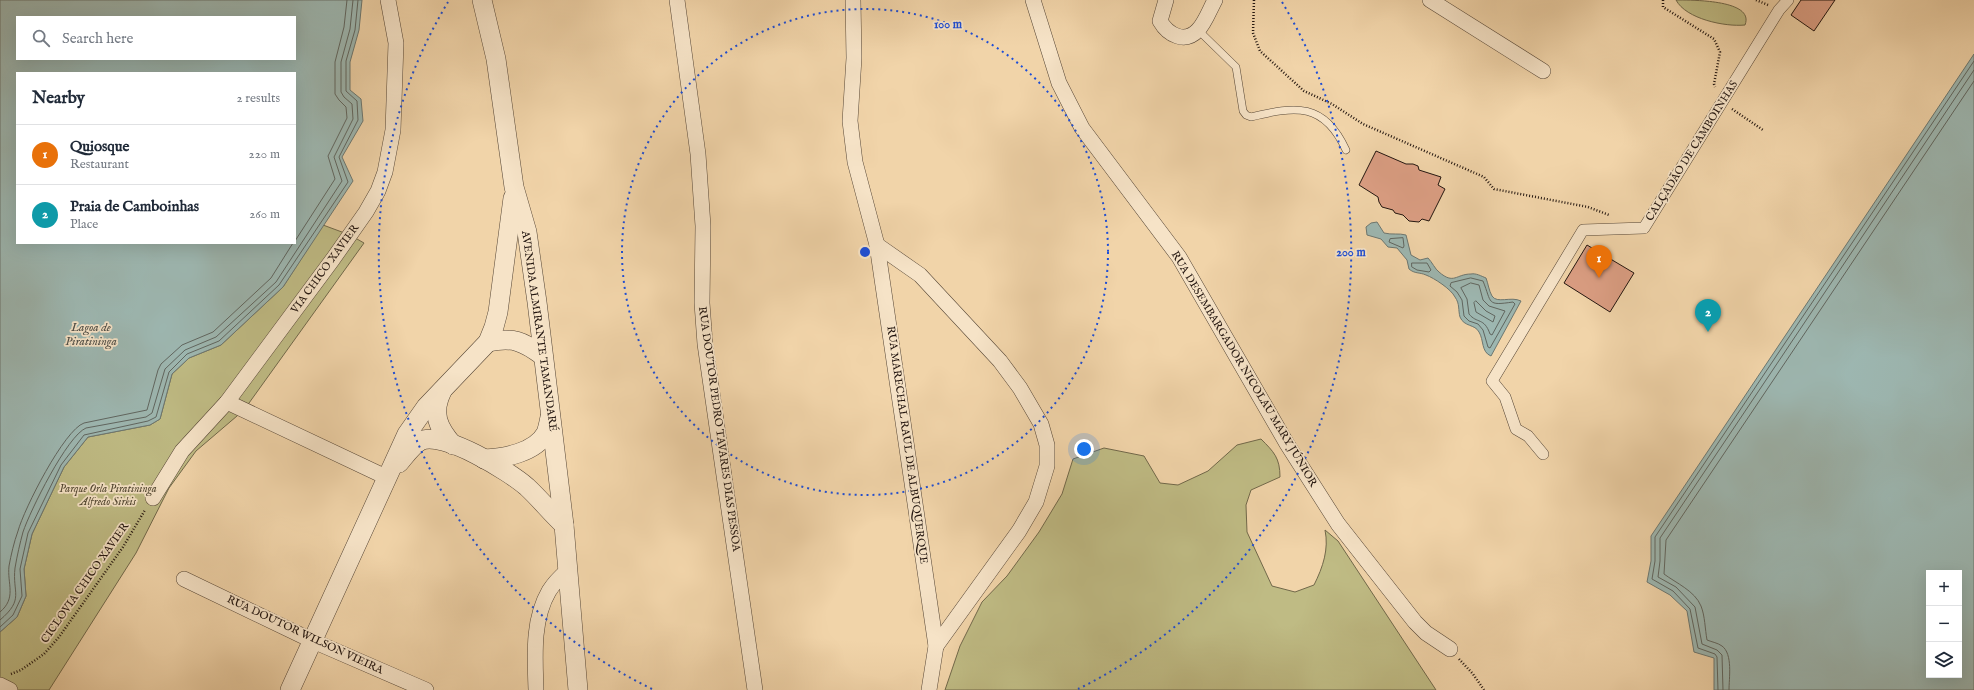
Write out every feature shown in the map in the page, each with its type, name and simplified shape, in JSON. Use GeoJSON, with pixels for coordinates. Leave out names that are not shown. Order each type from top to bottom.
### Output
{"type":"FeatureCollection","features":[{"type":"Feature","properties":{"kind":"street","name":"VIA CHICO XAVIER"},"geometry":{"type":"LineString","coordinates":[[153,498],[182,451],[227,402],[333,259],[366,212],[378,191],[385,172],[394,130],[396,43],[388,0]]}},
{"type":"Feature","properties":{"kind":"street","name":"AVENIDA ALMIRANTE TAMANDARÉ"},"geometry":{"type":"LineString","coordinates":[[482,0],[496,59],[514,187],[527,232],[564,525],[578,690]]}},
{"type":"Feature","properties":{"kind":"street","name":"RUA DOUTOR PEDRO TAVARES DIAS PESSOA"},"geometry":{"type":"LineString","coordinates":[[677,0],[698,154],[702,226],[702,303],[705,344],[755,690]]}},
{"type":"Feature","properties":{"kind":"street","name":"RUA MARECHAL RAUL DE ALBUQUERQUE"},"geometry":{"type":"LineString","coordinates":[[853,0],[854,58],[850,121],[855,162],[877,245],[936,646],[929,690]]}},
{"type":"Feature","properties":{"kind":"street","name":"RUA DESEMBARGADOR NICOLAU MARY JÚNIOR"},"geometry":{"type":"LineString","coordinates":[[1033,0],[1059,83],[1082,128],[1179,257],[1287,444],[1338,524],[1415,622],[1426,633],[1450,650]]}},
{"type":"Feature","properties":{"kind":"street"},"geometry":{"type":"LineString","coordinates":[[1166,0],[1160,21],[1164,30],[1175,36],[1187,38],[1198,30],[1215,0]]}},
{"type":"Feature","properties":{"kind":"street"},"geometry":{"type":"LineString","coordinates":[[1430,0],[1543,71]]}},
{"type":"Feature","properties":{"kind":"street","name":"CALÇADÃO DE CAMBOINHAS"},"geometry":{"type":"LineString","coordinates":[[1543,454],[1528,436],[1516,429],[1505,396],[1492,381],[1583,230],[1644,228],[1779,10],[1788,0]]}},
{"type":"Feature","properties":{"kind":"street"},"geometry":{"type":"LineString","coordinates":[[290,690],[407,434],[426,407],[488,342],[498,312],[514,187]]}},
{"type":"Feature","properties":{"kind":"street","name":"RUA MARECHAL RAUL DE ALBUQUERQUE"},"geometry":{"type":"LineString","coordinates":[[877,245],[920,275],[1000,362],[1020,388],[1041,424],[1047,445],[1047,466],[1036,502],[1019,531],[936,646]]}},
{"type":"Feature","properties":{"kind":"street"},"geometry":{"type":"LineString","coordinates":[[488,342],[502,339],[516,340],[543,356]]}},
{"type":"Feature","properties":{"kind":"street"},"geometry":{"type":"LineString","coordinates":[[445,386],[437,405],[437,422],[440,429],[453,445]]}},
{"type":"Feature","properties":{"kind":"street"},"geometry":{"type":"LineString","coordinates":[[227,402],[388,478]]}},
{"type":"Feature","properties":{"kind":"street"},"geometry":{"type":"LineString","coordinates":[[484,459],[504,458],[529,448],[546,433],[550,416]]}},
{"type":"Feature","properties":{"kind":"street"},"geometry":{"type":"LineString","coordinates":[[388,478],[408,452],[420,442],[430,439],[437,440],[453,445],[484,459],[519,480],[564,525]]}},
{"type":"Feature","properties":{"kind":"street"},"geometry":{"type":"LineString","coordinates":[[536,690],[535,666],[538,622],[544,600],[550,589],[568,570]]}},
{"type":"Feature","properties":{"kind":"street","name":"RUA DOUTOR WILSON VIEIRA"},"geometry":{"type":"LineString","coordinates":[[184,578],[313,641],[426,690]]}},
{"type":"Feature","properties":{"kind":"street"},"geometry":{"type":"LineString","coordinates":[[4,680],[10,690]]}},
{"type":"Feature","properties":{"kind":"lane"},"geometry":{"type":"LineString","coordinates":[[1198,30],[1236,68],[1243,111],[1246,115],[1251,117],[1283,109],[1294,109],[1310,112],[1326,120],[1340,136],[1346,150]]}},
{"type":"Feature","properties":{"kind":"path"},"geometry":{"type":"LineString","coordinates":[[1254,0],[1253,33],[1260,51],[1304,91],[1332,104],[1363,124],[1484,177],[1494,189],[1588,207],[1616,217]]}},
{"type":"Feature","properties":{"kind":"path"},"geometry":{"type":"LineString","coordinates":[[1663,0],[1663,7],[1714,39],[1720,52],[1714,84],[1721,102],[1763,130]]}},
{"type":"Feature","properties":{"kind":"path","name":"CICLOVIA CHICO XAVIER"},"geometry":{"type":"LineString","coordinates":[[4,680],[44,654],[59,637],[123,547],[153,498]]}},
{"type":"Feature","properties":{"kind":"path"},"geometry":{"type":"LineString","coordinates":[[1450,650],[1473,674],[1484,690]]}},
{"type":"Feature","properties":{"kind":"green space"},"geometry":{"type":"Polygon","coordinates":[[[1676,0],[1708,1],[1732,6],[1741,11],[1746,17],[1745,25],[1727,25],[1697,17],[1681,7],[1676,0]]]}},
{"type":"Feature","properties":{"kind":"green space","name":"Parque Orla Piratininga Alfredo Sirkis"},"geometry":{"type":"Polygon","coordinates":[[[323,225],[350,235],[364,243],[244,410],[196,451],[169,488],[136,553],[49,690],[0,690],[0,632],[17,617],[26,596],[24,569],[32,534],[64,467],[88,437],[150,425],[160,419],[172,374],[189,358],[221,345],[283,287],[323,225]]]}},
{"type":"Feature","properties":{"kind":"green space"},"geometry":{"type":"Polygon","coordinates":[[[1261,439],[1277,460],[1280,470],[1280,477],[1251,490],[1246,505],[1247,532],[1272,586],[1295,592],[1314,585],[1326,551],[1325,530],[1338,541],[1436,690],[945,690],[960,646],[982,602],[1007,576],[1039,532],[1062,494],[1073,459],[1104,448],[1144,456],[1160,483],[1178,485],[1208,471],[1237,445],[1261,439]]]}},
{"type":"Feature","properties":{"kind":"water","name":"Lagoa de Piratininga"},"geometry":{"type":"Polygon","coordinates":[[[0,0],[362,0],[359,30],[350,62],[350,90],[361,99],[363,121],[342,157],[353,181],[283,287],[221,345],[189,358],[172,374],[160,419],[150,425],[88,437],[64,467],[32,534],[24,569],[26,596],[17,617],[0,632],[0,0]]]}},
{"type":"Feature","properties":{"kind":"water"},"geometry":{"type":"Polygon","coordinates":[[[1974,54],[1974,690],[1714,690],[1714,658],[1694,652],[1687,611],[1670,595],[1647,582],[1651,561],[1651,536],[1974,54]]]}},
{"type":"Feature","properties":{"kind":"water"},"geometry":{"type":"Polygon","coordinates":[[[1377,222],[1384,233],[1406,235],[1411,255],[1420,260],[1428,258],[1444,276],[1448,278],[1455,278],[1466,274],[1478,275],[1486,278],[1491,294],[1494,298],[1501,300],[1513,299],[1521,301],[1491,356],[1486,352],[1481,335],[1477,329],[1464,322],[1460,317],[1458,302],[1450,291],[1429,276],[1413,272],[1409,269],[1407,260],[1397,248],[1388,247],[1381,239],[1367,235],[1366,227],[1371,223],[1377,222]]]}},
{"type":"Feature","properties":{"kind":"building"},"geometry":{"type":"Polygon","coordinates":[[[1801,0],[1835,0],[1814,31],[1791,15],[1801,0]]]}},
{"type":"Feature","properties":{"kind":"building"},"geometry":{"type":"Polygon","coordinates":[[[1376,151],[1406,164],[1418,166],[1419,170],[1441,177],[1438,185],[1445,189],[1429,221],[1422,219],[1419,222],[1409,221],[1403,215],[1382,207],[1378,197],[1359,185],[1376,151]]]}},
{"type":"Feature","properties":{"kind":"building"},"geometry":{"type":"Polygon","coordinates":[[[1587,245],[1634,273],[1610,312],[1564,283],[1587,245]]]}},
{"type":"Feature","properties":{"kind":"place","name":"Quiosque"},"geometry":{"type":"Point","coordinates":[1599,278]}},
{"type":"Feature","properties":{"kind":"place","name":"Praia de Camboinhas"},"geometry":{"type":"Point","coordinates":[1708,332]}}]}
